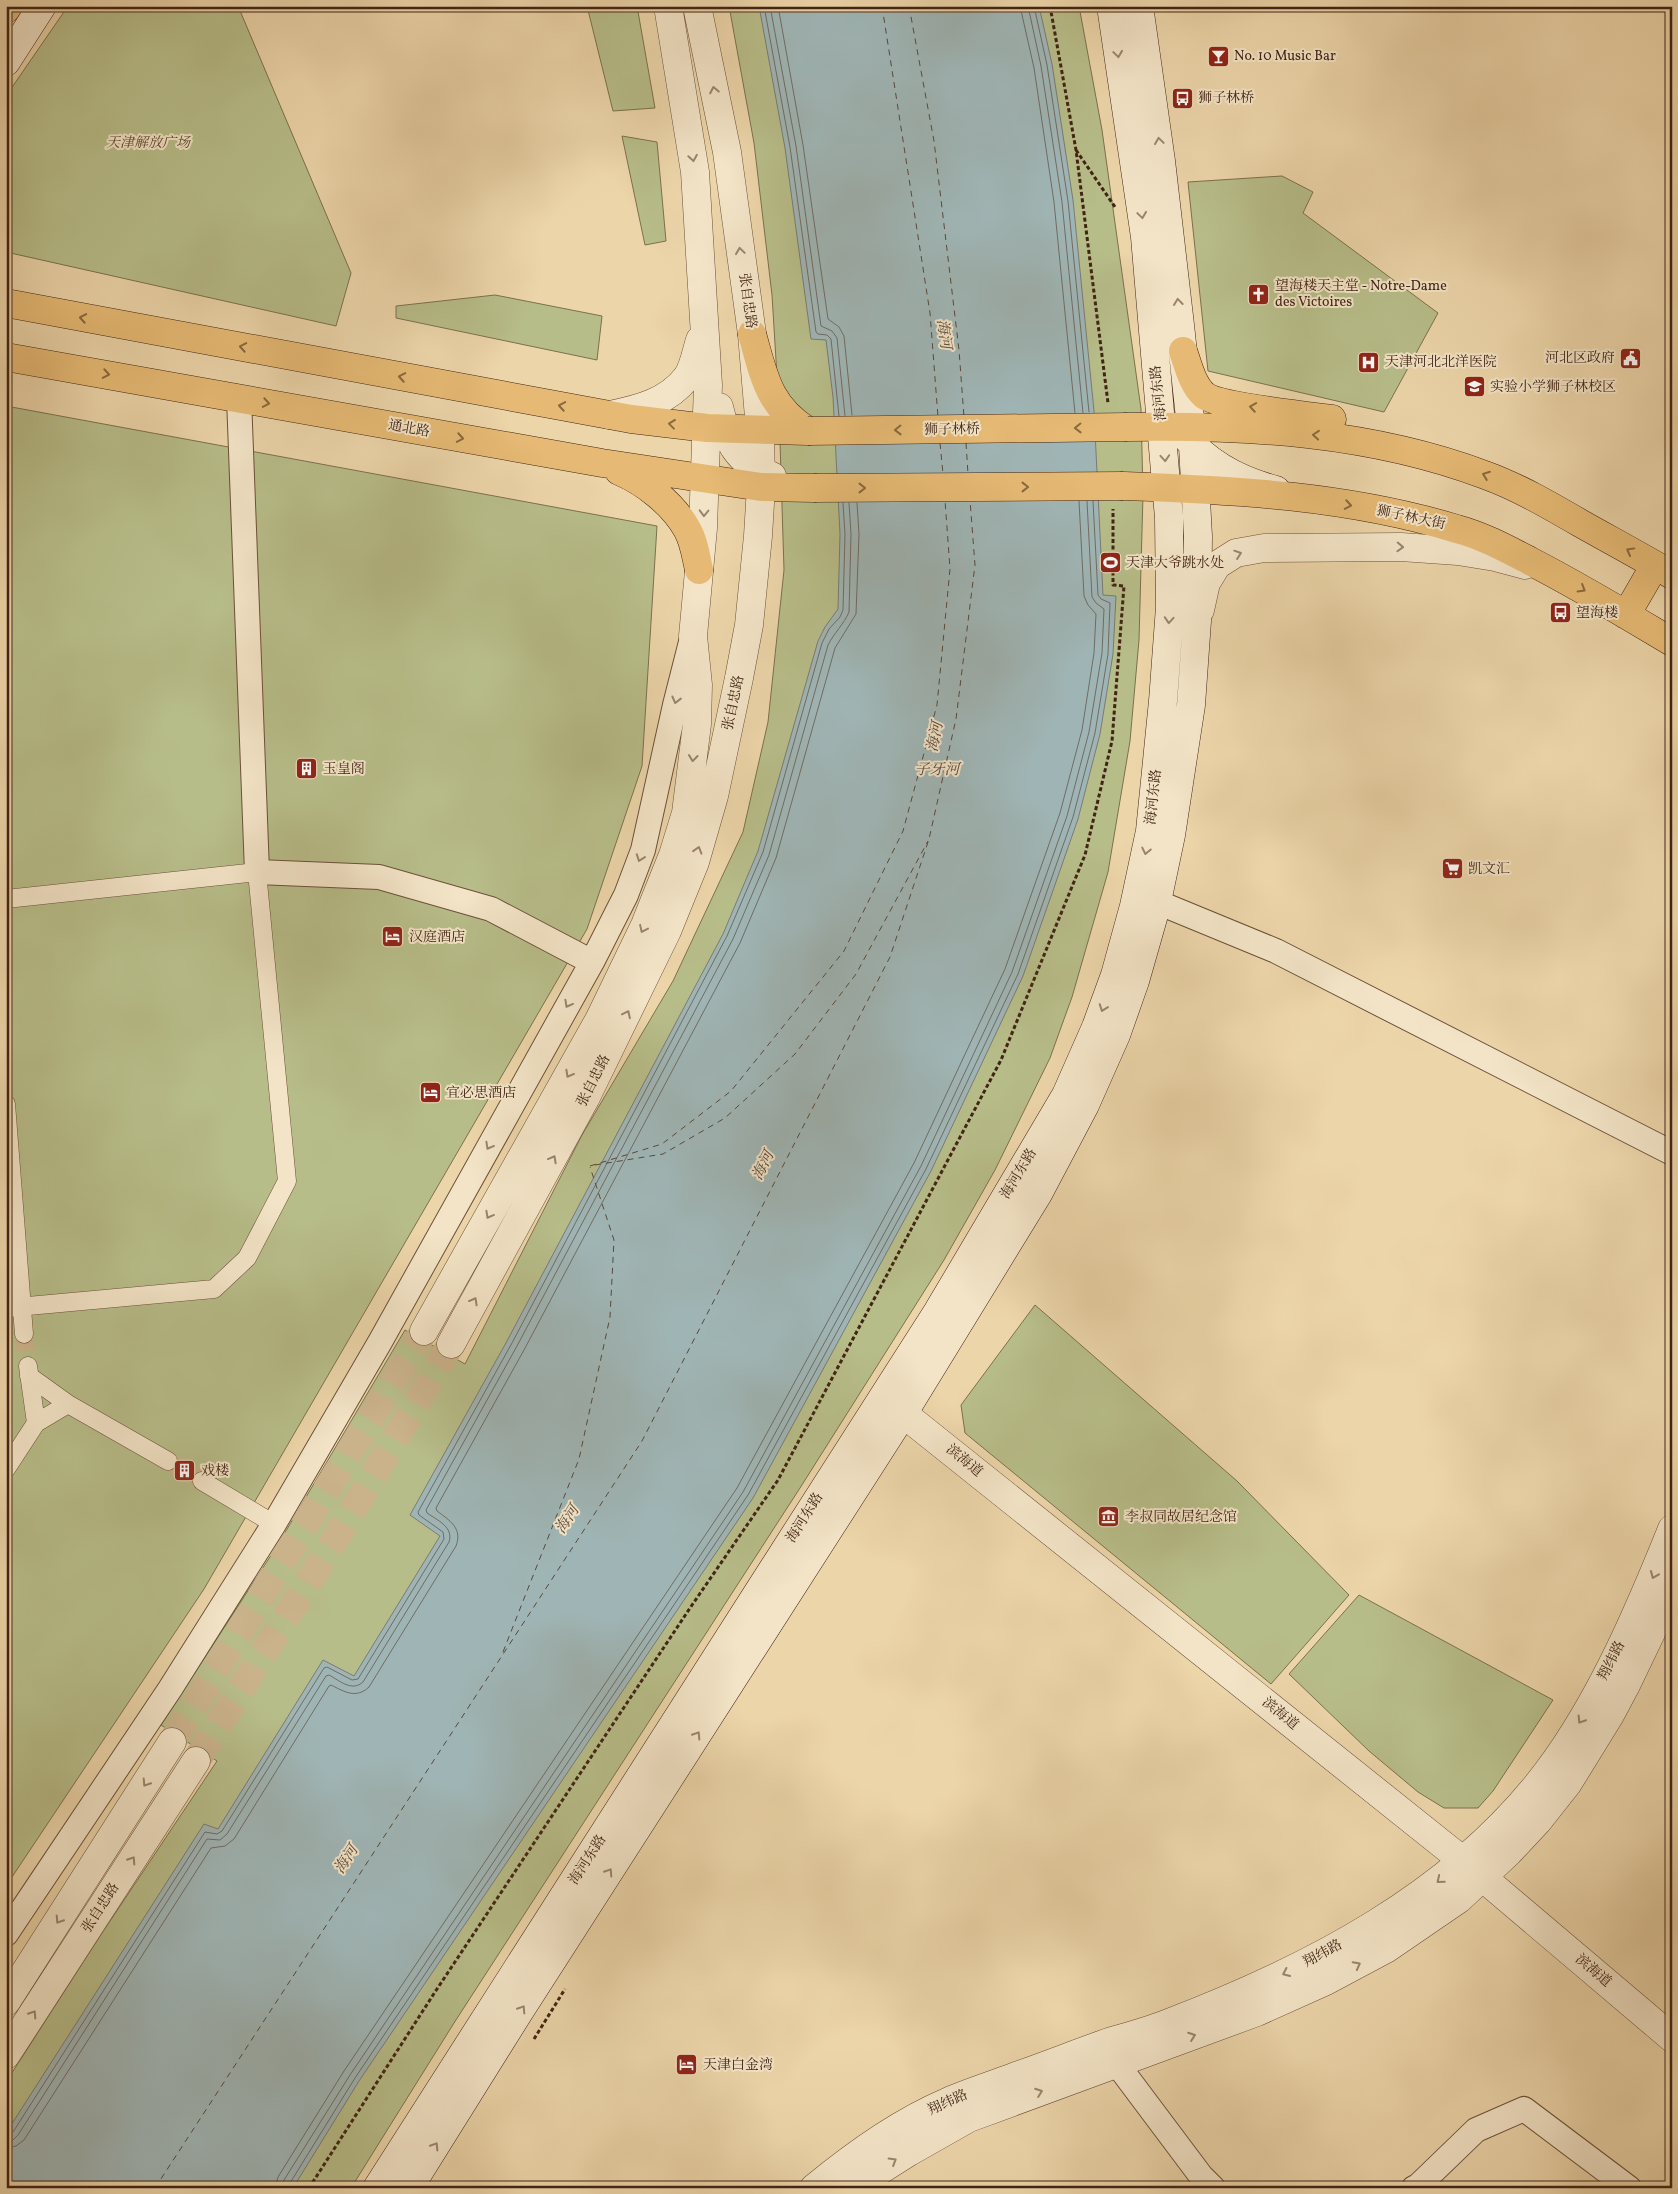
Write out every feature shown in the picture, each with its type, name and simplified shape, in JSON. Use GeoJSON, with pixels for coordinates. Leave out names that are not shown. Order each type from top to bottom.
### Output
{"type":"FeatureCollection","features":[{"type":"Feature","properties":{"kind":"main road"},"geometry":{"type":"LineString","coordinates":[[6,303],[610,415],[716,428],[808,432]]}},
{"type":"Feature","properties":{"kind":"main road"},"geometry":{"type":"LineString","coordinates":[[752,334],[765,379],[776,402],[784,414],[808,432]]}},
{"type":"Feature","properties":{"kind":"main road"},"geometry":{"type":"LineString","coordinates":[[1183,351],[1192,378],[1204,396],[1225,403],[1357,423],[1388,434],[1416,452]]}},
{"type":"Feature","properties":{"kind":"main road","name":"通北路"},"geometry":{"type":"LineString","coordinates":[[6,356],[704,480],[761,479],[814,488],[1118,494]]}},
{"type":"Feature","properties":{"kind":"main road","name":"狮子林桥"},"geometry":{"type":"LineString","coordinates":[[808,432],[1126,427],[1181,432]]}},
{"type":"Feature","properties":{"kind":"main road"},"geometry":{"type":"LineString","coordinates":[[1181,432],[1253,429],[1334,437],[1416,452],[1485,475],[1522,490],[1663,570],[1626,615]]}},
{"type":"Feature","properties":{"kind":"main road"},"geometry":{"type":"LineString","coordinates":[[602,463],[642,483],[676,513],[687,529],[695,549],[699,570]]}},
{"type":"Feature","properties":{"kind":"main road","name":"狮子林大街"},"geometry":{"type":"LineString","coordinates":[[1118,494],[1167,487],[1300,497],[1458,529],[1500,545],[1552,572],[1672,642]]}},
{"type":"Feature","properties":{"kind":"street"},"geometry":{"type":"LineString","coordinates":[[6,62],[42,6]]}},
{"type":"Feature","properties":{"kind":"street"},"geometry":{"type":"LineString","coordinates":[[668,6],[696,172],[704,324],[716,428],[761,479]]}},
{"type":"Feature","properties":{"kind":"street","name":"张自忠路"},"geometry":{"type":"LineString","coordinates":[[451,1344],[586,1098],[667,932],[695,862],[714,796],[747,634],[758,536],[761,479],[760,429],[752,334],[727,152],[698,6]]}},
{"type":"Feature","properties":{"kind":"street","name":"海河东路"},"geometry":{"type":"LineString","coordinates":[[409,2188],[519,2012],[904,1414],[1038,1194],[1085,1105],[1116,1035],[1135,981],[1157,902],[1171,835],[1191,705],[1197,621],[1198,536],[1196,489],[1181,432],[1157,374],[1145,237],[1111,6]]}},
{"type":"Feature","properties":{"kind":"street","name":"海河东路"},"geometry":{"type":"LineString","coordinates":[[377,2188],[938,1311],[1066,1095],[1096,1027],[1115,975],[1134,906],[1151,822],[1170,607],[1170,518],[1167,487],[1181,432],[1183,351],[1161,161],[1139,6]]}},
{"type":"Feature","properties":{"kind":"street"},"geometry":{"type":"LineString","coordinates":[[610,415],[640,409],[657,402],[673,391],[687,377],[694,362],[704,324]]}},
{"type":"Feature","properties":{"kind":"street"},"geometry":{"type":"LineString","coordinates":[[14,1308],[214,1289],[247,1258],[287,1181],[257,872],[239,398]]}},
{"type":"Feature","properties":{"kind":"street","name":"张自忠路"},"geometry":{"type":"LineString","coordinates":[[424,1331],[599,1020],[645,925],[673,855],[686,813],[697,724],[698,685],[693,636],[704,480],[716,428]]}},
{"type":"Feature","properties":{"kind":"street"},"geometry":{"type":"LineString","coordinates":[[1181,432],[1232,474],[1255,485],[1300,497]]}},
{"type":"Feature","properties":{"kind":"street"},"geometry":{"type":"LineString","coordinates":[[1197,621],[1206,584],[1217,565],[1236,553],[1264,548],[1401,547],[1458,551],[1495,557],[1552,572]]}},
{"type":"Feature","properties":{"kind":"street"},"geometry":{"type":"LineString","coordinates":[[6,1934],[170,1689],[274,1524],[380,1342],[592,962],[626,896],[643,850],[675,705],[693,636]]}},
{"type":"Feature","properties":{"kind":"street"},"geometry":{"type":"LineString","coordinates":[[6,899],[257,872],[379,877],[491,909],[592,962]]}},
{"type":"Feature","properties":{"kind":"street"},"geometry":{"type":"LineString","coordinates":[[1157,902],[1276,951],[1672,1154]]}},
{"type":"Feature","properties":{"kind":"street"},"geometry":{"type":"LineString","coordinates":[[6,1104],[14,1308],[24,1334]]}},
{"type":"Feature","properties":{"kind":"street"},"geometry":{"type":"LineString","coordinates":[[36,1423],[28,1371],[68,1404],[168,1461]]}},
{"type":"Feature","properties":{"kind":"street","name":"滨海道"},"geometry":{"type":"LineString","coordinates":[[882,1397],[1472,1868],[1672,2038]]}},
{"type":"Feature","properties":{"kind":"street"},"geometry":{"type":"LineString","coordinates":[[6,1469],[36,1423],[68,1404]]}},
{"type":"Feature","properties":{"kind":"street"},"geometry":{"type":"LineString","coordinates":[[202,1481],[274,1524]]}},
{"type":"Feature","properties":{"kind":"street","name":"翔纬路"},"geometry":{"type":"LineString","coordinates":[[1472,1868],[1510,1816],[1550,1769],[1562,1749],[1607,1672],[1648,1590],[1672,1529]]}},
{"type":"Feature","properties":{"kind":"street","name":"翔纬路"},"geometry":{"type":"LineString","coordinates":[[852,2188],[909,2152],[969,2118],[1113,2053],[1164,2025],[1320,1957],[1384,1919],[1440,1881],[1472,1868],[1538,1821],[1568,1783],[1610,1715],[1672,1589]]}},
{"type":"Feature","properties":{"kind":"street","name":"张自忠路"},"geometry":{"type":"LineString","coordinates":[[6,2002],[172,1742]]}},
{"type":"Feature","properties":{"kind":"street","name":"张自忠路"},"geometry":{"type":"LineString","coordinates":[[6,2055],[196,1760]]}},
{"type":"Feature","properties":{"kind":"street"},"geometry":{"type":"LineString","coordinates":[[1113,2053],[1201,2176],[1213,2188]]}},
{"type":"Feature","properties":{"kind":"street","name":"翔纬路"},"geometry":{"type":"LineString","coordinates":[[814,2188],[852,2157],[895,2128],[946,2102],[1113,2053]]}},
{"type":"Feature","properties":{"kind":"street"},"geometry":{"type":"LineString","coordinates":[[1414,2188],[1476,2130],[1524,2110],[1629,2188]]}},
{"type":"Feature","properties":{"kind":"path"},"geometry":{"type":"LineString","coordinates":[[1050,6],[1076,150],[1109,406]]}},
{"type":"Feature","properties":{"kind":"path"},"geometry":{"type":"LineString","coordinates":[[1076,150],[1116,209]]}},
{"type":"Feature","properties":{"kind":"path"},"geometry":{"type":"LineString","coordinates":[[309,2188],[441,1984],[679,1624],[778,1480],[1001,1060],[1086,855],[1112,741],[1124,586],[1113,585],[1118,494]]}},
{"type":"Feature","properties":{"kind":"green space","name":"天津解放广场"},"geometry":{"type":"Polygon","coordinates":[[[68,6],[238,6],[351,273],[336,326],[6,252],[6,96],[68,6]]]}},
{"type":"Feature","properties":{"kind":"green space"},"geometry":{"type":"Polygon","coordinates":[[[587,6],[637,6],[655,108],[613,111],[587,6]]]}},
{"type":"Feature","properties":{"kind":"green space","name":"子牙河"},"geometry":{"type":"Polygon","coordinates":[[[729,6],[1079,6],[1102,130],[1141,409],[1143,495],[1139,640],[1130,741],[1108,872],[1072,997],[1050,1058],[995,1170],[944,1260],[800,1488],[454,2023],[351,2188],[6,2188],[6,2082],[102,1933],[217,1761],[161,1725],[277,1546],[405,1330],[465,1364],[582,1135],[673,981],[743,832],[768,722],[784,570],[779,409],[772,295],[754,143],[729,6]]]}},
{"type":"Feature","properties":{"kind":"green space"},"geometry":{"type":"Polygon","coordinates":[[[622,136],[657,142],[666,241],[645,245],[622,136]]]}},
{"type":"Feature","properties":{"kind":"green space"},"geometry":{"type":"Polygon","coordinates":[[[1282,176],[1313,192],[1303,213],[1438,313],[1384,412],[1208,371],[1188,182],[1282,176]]]}},
{"type":"Feature","properties":{"kind":"green space"},"geometry":{"type":"Polygon","coordinates":[[[495,295],[602,316],[597,360],[396,318],[396,306],[495,295]]]}},
{"type":"Feature","properties":{"kind":"green space"},"geometry":{"type":"Polygon","coordinates":[[[6,406],[657,526],[642,766],[587,929],[204,1589],[6,1886],[6,406]]]}},
{"type":"Feature","properties":{"kind":"green space","name":"李叔同故居纪念馆"},"geometry":{"type":"Polygon","coordinates":[[[1035,1305],[1237,1481],[1349,1595],[1271,1684],[965,1433],[961,1405],[1035,1305]]]}},
{"type":"Feature","properties":{"kind":"green space"},"geometry":{"type":"Polygon","coordinates":[[[1359,1595],[1553,1700],[1493,1791],[1478,1808],[1444,1808],[1418,1792],[1369,1751],[1289,1674],[1359,1595]]]}},
{"type":"Feature","properties":{"kind":"water","name":"子牙河"},"geometry":{"type":"Polygon","coordinates":[[[759,6],[1039,6],[1052,64],[1073,200],[1094,411],[1103,595],[1116,596],[1113,654],[1100,734],[1078,819],[1023,976],[931,1171],[753,1498],[359,2081],[293,2188],[6,2188],[6,2133],[204,1824],[218,1829],[323,1660],[354,1676],[440,1536],[410,1515],[507,1341],[723,934],[758,851],[818,641],[838,609],[840,534],[833,397],[826,340],[811,339],[785,148],[759,6]]]}},
{"type":"Feature","properties":{"kind":"ferry route"},"geometry":{"type":"LineString","coordinates":[[882,6],[930,313],[938,417]]}},
{"type":"Feature","properties":{"kind":"ferry route"},"geometry":{"type":"LineString","coordinates":[[909,6],[934,141],[959,350],[964,417]]}},
{"type":"Feature","properties":{"kind":"ferry route"},"geometry":{"type":"LineString","coordinates":[[940,443],[943,474]]}},
{"type":"Feature","properties":{"kind":"ferry route"},"geometry":{"type":"LineString","coordinates":[[966,443],[968,474]]}},
{"type":"Feature","properties":{"kind":"ferry route"},"geometry":{"type":"LineString","coordinates":[[590,1166],[662,1144],[731,1091],[844,951],[903,831],[937,705],[950,569],[945,500]]}},
{"type":"Feature","properties":{"kind":"ferry route"},"geometry":{"type":"LineString","coordinates":[[155,2188],[642,1441],[890,957],[929,839],[956,719],[975,565],[970,500]]}},
{"type":"Feature","properties":{"kind":"ferry route"},"geometry":{"type":"LineString","coordinates":[[595,1165],[663,1154],[725,1118],[795,1054],[856,974],[928,841]]}},
{"type":"Feature","properties":{"kind":"ferry route"},"geometry":{"type":"LineString","coordinates":[[503,1652],[579,1459],[610,1317],[614,1240],[590,1167]]}},
{"type":"Feature","properties":{"kind":"tunnel"},"geometry":{"type":"LineString","coordinates":[[172,1742],[424,1331]]}},
{"type":"Feature","properties":{"kind":"tunnel"},"geometry":{"type":"LineString","coordinates":[[24,1334],[28,1366]]}},
{"type":"Feature","properties":{"kind":"tunnel"},"geometry":{"type":"LineString","coordinates":[[196,1761],[347,1520],[451,1344]]}},
{"type":"Feature","properties":{"kind":"tunnel"},"geometry":{"type":"LineString","coordinates":[[168,1461],[202,1481]]}},
{"type":"Feature","properties":{"kind":"place","name":"No. 10 Music Bar"},"geometry":{"type":"Point","coordinates":[1218,56]}},
{"type":"Feature","properties":{"kind":"place","name":"狮子林桥"},"geometry":{"type":"Point","coordinates":[1182,98]}},
{"type":"Feature","properties":{"kind":"place","name":"望海楼天主堂 - Notre-Dame des Victoires"},"geometry":{"type":"Point","coordinates":[1259,294]}},
{"type":"Feature","properties":{"kind":"place","name":"河北区政府"},"geometry":{"type":"Point","coordinates":[1631,358]}},
{"type":"Feature","properties":{"kind":"place","name":"天津河北北洋医院"},"geometry":{"type":"Point","coordinates":[1369,362]}},
{"type":"Feature","properties":{"kind":"place","name":"实验小学狮子林校区"},"geometry":{"type":"Point","coordinates":[1474,387]}},
{"type":"Feature","properties":{"kind":"place","name":"天津大爷跳水处"},"geometry":{"type":"Point","coordinates":[1110,563]}},
{"type":"Feature","properties":{"kind":"place","name":"望海楼"},"geometry":{"type":"Point","coordinates":[1560,613]}},
{"type":"Feature","properties":{"kind":"place","name":"玉皇阁"},"geometry":{"type":"Point","coordinates":[307,769]}},
{"type":"Feature","properties":{"kind":"place","name":"凯文汇"},"geometry":{"type":"Point","coordinates":[1452,869]}},
{"type":"Feature","properties":{"kind":"place","name":"汉庭酒店"},"geometry":{"type":"Point","coordinates":[393,937]}},
{"type":"Feature","properties":{"kind":"place","name":"宜必思酒店"},"geometry":{"type":"Point","coordinates":[430,1093]}},
{"type":"Feature","properties":{"kind":"place","name":"戏楼"},"geometry":{"type":"Point","coordinates":[185,1471]}},
{"type":"Feature","properties":{"kind":"place","name":"李叔同故居纪念馆"},"geometry":{"type":"Point","coordinates":[1109,1517]}},
{"type":"Feature","properties":{"kind":"place","name":"天津白金湾"},"geometry":{"type":"Point","coordinates":[687,2065]}},
{"type":"Feature","properties":{"kind":"water label","name":"海河"},"geometry":{"type":"Point","coordinates":[943,334]}},
{"type":"Feature","properties":{"kind":"water label","name":"海河"},"geometry":{"type":"Point","coordinates":[936,737]}},
{"type":"Feature","properties":{"kind":"water label","name":"海河"},"geometry":{"type":"Point","coordinates":[764,1166]}},
{"type":"Feature","properties":{"kind":"water label","name":"海河"},"geometry":{"type":"Point","coordinates":[568,1520]}},
{"type":"Feature","properties":{"kind":"water label","name":"海河"},"geometry":{"type":"Point","coordinates":[347,1860]}}]}
